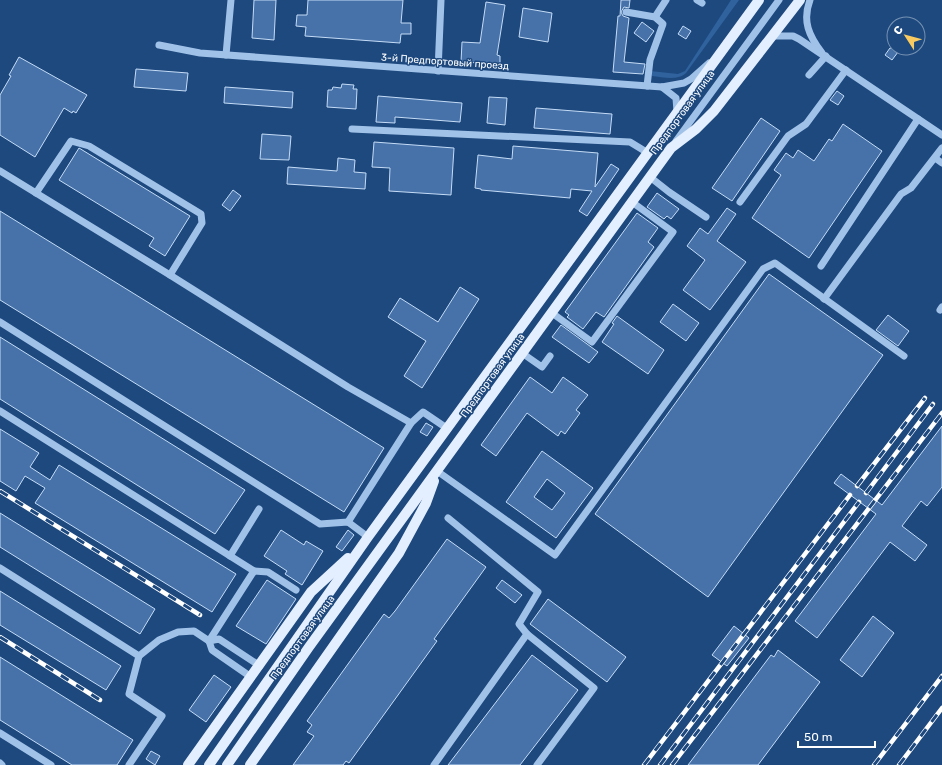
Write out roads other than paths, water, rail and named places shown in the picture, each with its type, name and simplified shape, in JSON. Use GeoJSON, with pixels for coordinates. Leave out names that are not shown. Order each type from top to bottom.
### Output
{"type":"FeatureCollection","features":[{"type":"Feature","properties":{"kind":"main road"},"geometry":{"type":"LineString","coordinates":[[748,15],[754,0]]}},
{"type":"Feature","properties":{"kind":"main road","name":"Предпортовая улица"},"geometry":{"type":"LineString","coordinates":[[209,765],[360,548],[759,0]]}},
{"type":"Feature","properties":{"kind":"main road"},"geometry":{"type":"LineString","coordinates":[[671,148],[696,129],[714,112],[800,0]]}},
{"type":"Feature","properties":{"kind":"main road","name":"Предпортовая улица"},"geometry":{"type":"LineString","coordinates":[[227,765],[309,647],[671,148]]}},
{"type":"Feature","properties":{"kind":"main road"},"geometry":{"type":"LineString","coordinates":[[250,765],[399,553],[426,504],[437,471]]}},
{"type":"Feature","properties":{"kind":"main road"},"geometry":{"type":"LineString","coordinates":[[188,765],[260,666],[311,592],[360,548]]}},
{"type":"Feature","properties":{"kind":"street"},"geometry":{"type":"LineString","coordinates":[[226,55],[231,0]]}},
{"type":"Feature","properties":{"kind":"street"},"geometry":{"type":"LineString","coordinates":[[438,71],[441,0]]}},
{"type":"Feature","properties":{"kind":"street"},"geometry":{"type":"LineString","coordinates":[[655,17],[666,0]]}},
{"type":"Feature","properties":{"kind":"street","name":"Предпортовая улица"},"geometry":{"type":"LineString","coordinates":[[671,148],[779,0]]}},
{"type":"Feature","properties":{"kind":"street"},"geometry":{"type":"LineString","coordinates":[[810,0],[806,12],[807,23],[812,39],[824,54]]}},
{"type":"Feature","properties":{"kind":"street"},"geometry":{"type":"LineString","coordinates":[[626,12],[655,17],[663,24],[650,60],[647,86]]}},
{"type":"Feature","properties":{"kind":"street"},"geometry":{"type":"LineString","coordinates":[[773,36],[793,36],[812,49],[824,54],[942,135]]}},
{"type":"Feature","properties":{"kind":"street","name":"3-й Предпортовый проезд"},"geometry":{"type":"LineString","coordinates":[[159,45],[200,53],[662,87],[684,83],[691,79],[721,52]]}},
{"type":"Feature","properties":{"kind":"street"},"geometry":{"type":"LineString","coordinates":[[809,76],[824,54]]}},
{"type":"Feature","properties":{"kind":"street"},"geometry":{"type":"LineString","coordinates":[[740,202],[788,136],[806,124],[846,70]]}},
{"type":"Feature","properties":{"kind":"street"},"geometry":{"type":"LineString","coordinates":[[662,87],[676,98],[677,113]]}},
{"type":"Feature","properties":{"kind":"street"},"geometry":{"type":"LineString","coordinates":[[821,266],[918,119]]}},
{"type":"Feature","properties":{"kind":"street"},"geometry":{"type":"LineString","coordinates":[[352,130],[630,142],[648,154]]}},
{"type":"Feature","properties":{"kind":"street"},"geometry":{"type":"LineString","coordinates":[[36,193],[71,141],[89,146],[201,214],[202,223],[170,275]]}},
{"type":"Feature","properties":{"kind":"street"},"geometry":{"type":"LineString","coordinates":[[824,299],[900,194],[911,188],[942,148]]}},
{"type":"Feature","properties":{"kind":"street"},"geometry":{"type":"LineString","coordinates":[[935,158],[942,163]]}},
{"type":"Feature","properties":{"kind":"street"},"geometry":{"type":"LineString","coordinates":[[0,171],[170,275],[348,387],[411,423]]}},
{"type":"Feature","properties":{"kind":"street"},"geometry":{"type":"LineString","coordinates":[[650,177],[706,217]]}},
{"type":"Feature","properties":{"kind":"street"},"geometry":{"type":"LineString","coordinates":[[552,313],[592,342],[666,242],[673,232],[632,202]]}},
{"type":"Feature","properties":{"kind":"street"},"geometry":{"type":"LineString","coordinates":[[437,471],[555,555],[762,269],[775,263],[904,356]]}},
{"type":"Feature","properties":{"kind":"street"},"geometry":{"type":"LineString","coordinates":[[0,322],[320,524],[348,522],[368,537]]}},
{"type":"Feature","properties":{"kind":"street"},"geometry":{"type":"LineString","coordinates":[[522,353],[542,368],[550,356]]}},
{"type":"Feature","properties":{"kind":"street"},"geometry":{"type":"LineString","coordinates":[[0,411],[254,571],[268,572],[296,590]]}},
{"type":"Feature","properties":{"kind":"street"},"geometry":{"type":"LineString","coordinates":[[348,522],[411,423],[423,412],[448,429]]}},
{"type":"Feature","properties":{"kind":"street"},"geometry":{"type":"LineString","coordinates":[[230,556],[259,509]]}},
{"type":"Feature","properties":{"kind":"street"},"geometry":{"type":"LineString","coordinates":[[448,518],[538,592],[519,624],[527,634],[594,688],[537,765]]}},
{"type":"Feature","properties":{"kind":"street"},"geometry":{"type":"LineString","coordinates":[[0,568],[139,656]]}},
{"type":"Feature","properties":{"kind":"street"},"geometry":{"type":"LineString","coordinates":[[252,677],[212,650],[209,640],[254,571]]}},
{"type":"Feature","properties":{"kind":"street"},"geometry":{"type":"LineString","coordinates":[[129,765],[162,716],[130,694],[139,656],[159,640],[178,632],[194,632],[209,640],[219,639],[260,666]]}},
{"type":"Feature","properties":{"kind":"street"},"geometry":{"type":"LineString","coordinates":[[434,765],[527,634]]}},
{"type":"Feature","properties":{"kind":"street"},"geometry":{"type":"LineString","coordinates":[[0,733],[51,765]]}},
{"type":"Feature","properties":{"kind":"railway"},"geometry":{"type":"LineString","coordinates":[[857,486],[925,398]]}},
{"type":"Feature","properties":{"kind":"railway"},"geometry":{"type":"LineString","coordinates":[[866,493],[933,404]]}},
{"type":"Feature","properties":{"kind":"railway"},"geometry":{"type":"LineString","coordinates":[[672,765],[942,413]]}},
{"type":"Feature","properties":{"kind":"railway"},"geometry":{"type":"LineString","coordinates":[[0,491],[200,615]]}},
{"type":"Feature","properties":{"kind":"railway"},"geometry":{"type":"LineString","coordinates":[[644,765],[850,495]]}},
{"type":"Feature","properties":{"kind":"railway"},"geometry":{"type":"LineString","coordinates":[[660,765],[859,502]]}},
{"type":"Feature","properties":{"kind":"railway"},"geometry":{"type":"LineString","coordinates":[[0,637],[100,700]]}},
{"type":"Feature","properties":{"kind":"railway"},"geometry":{"type":"LineString","coordinates":[[874,765],[942,676]]}},
{"type":"Feature","properties":{"kind":"railway"},"geometry":{"type":"LineString","coordinates":[[899,765],[942,708]]}}]}
